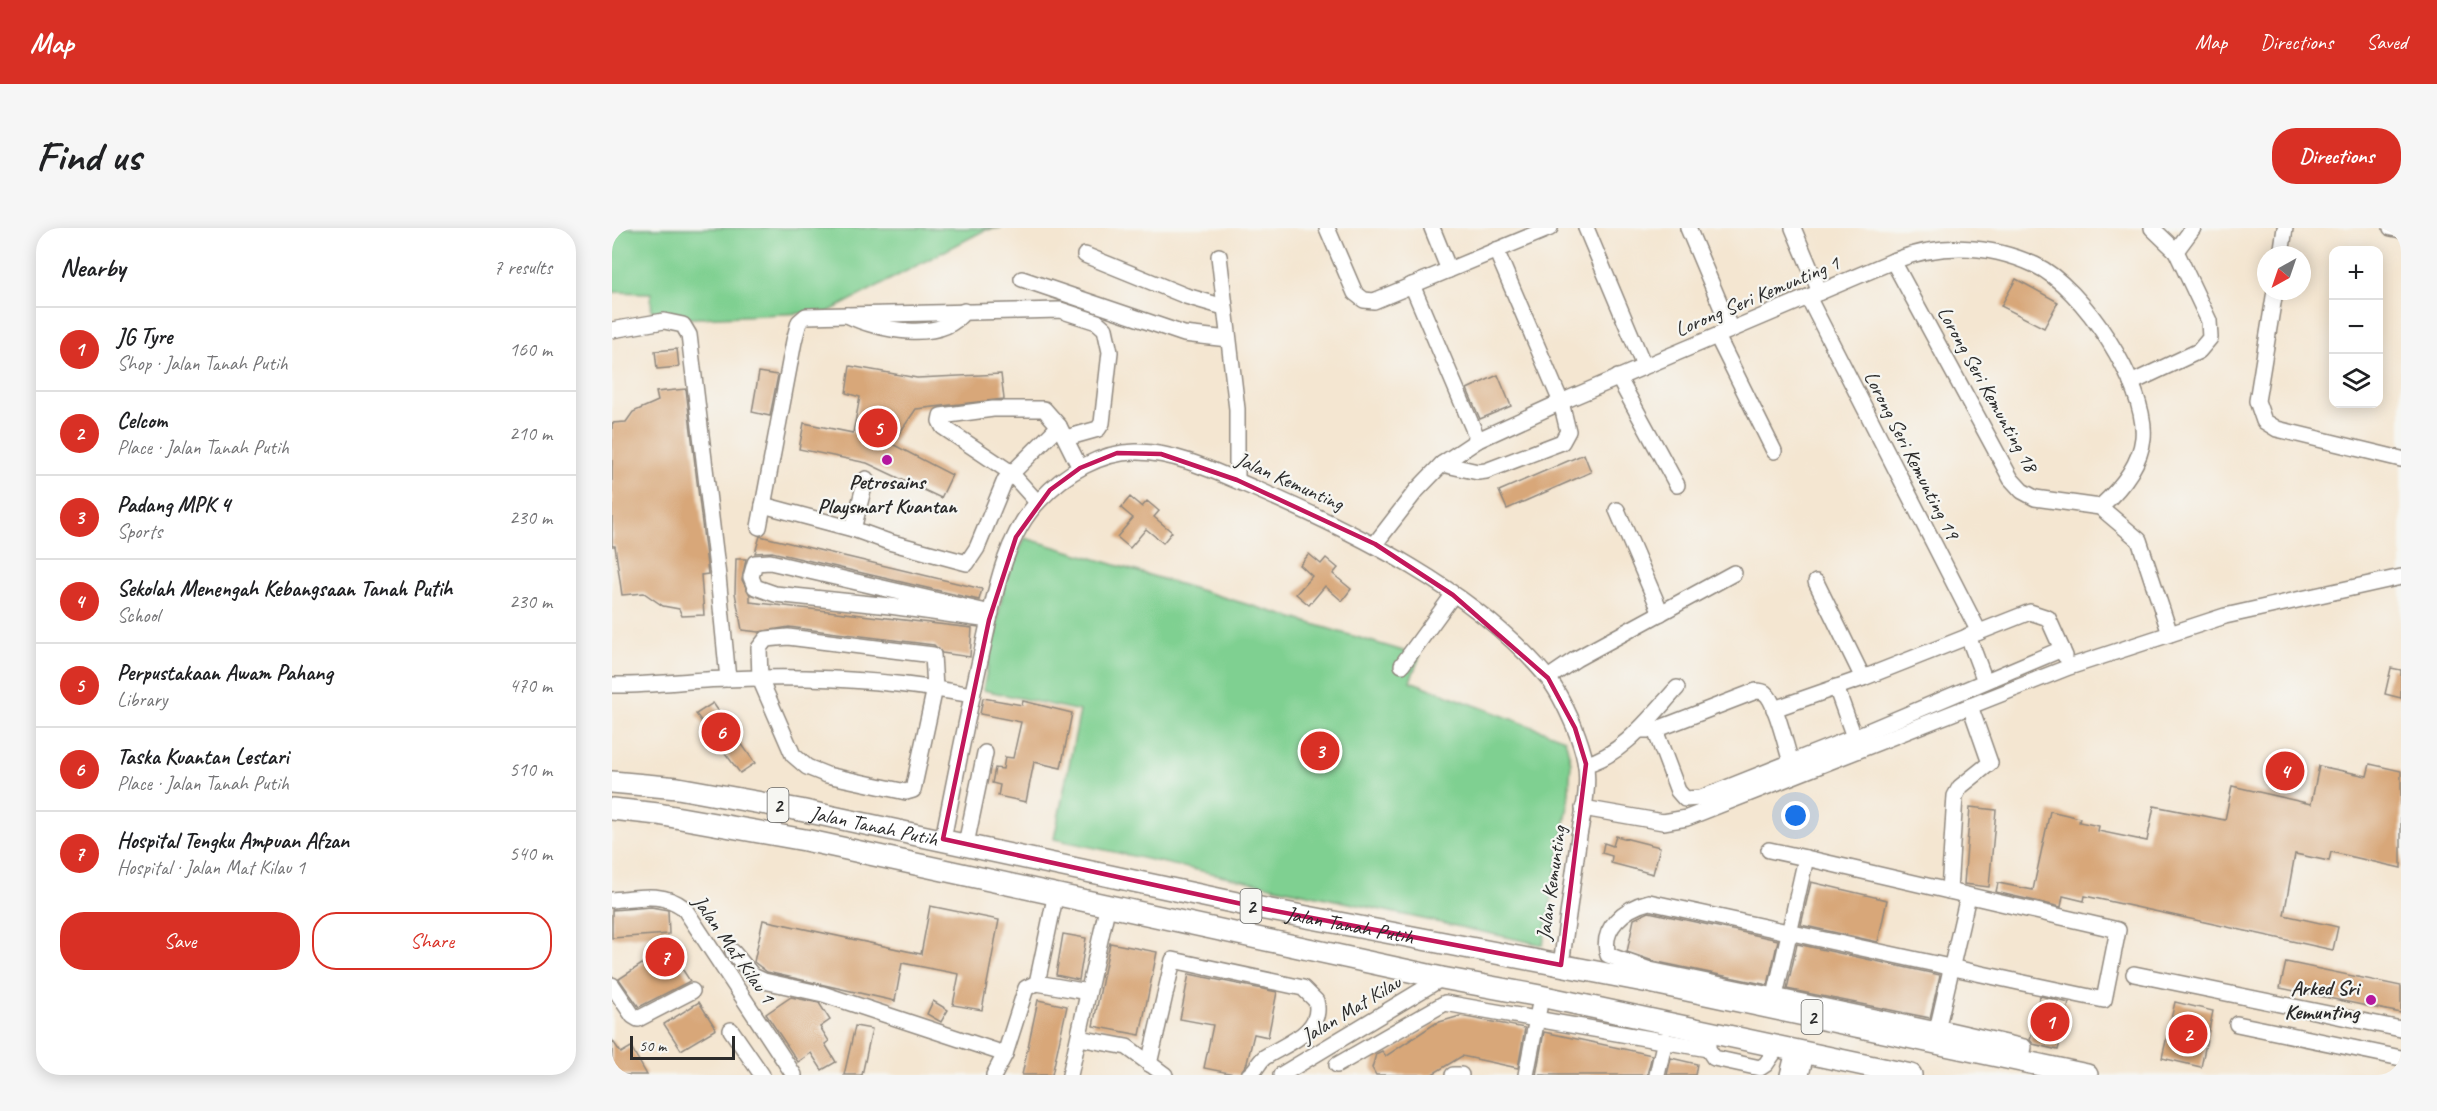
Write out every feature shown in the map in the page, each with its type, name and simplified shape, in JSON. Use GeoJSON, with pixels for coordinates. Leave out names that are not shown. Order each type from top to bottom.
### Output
{"type":"FeatureCollection","features":[{"type":"Feature","properties":{"kind":"highway","name":"Jalan Tanah Putih"},"geometry":{"type":"LineString","coordinates":[[612,782],[736,797],[1265,909],[1561,965],[1649,976],[1939,1038],[2021,1061],[2087,1075]]}},
{"type":"Feature","properties":{"kind":"highway","name":"Jalan Tanah Putih"},"geometry":{"type":"LineString","coordinates":[[612,809],[731,826],[1108,904],[1442,978],[1540,996],[1708,1041],[1792,1051],[1911,1075]]}},
{"type":"Feature","properties":{"kind":"street"},"geometry":{"type":"LineString","coordinates":[[1327,228],[1355,293],[1364,300],[1374,301],[1496,250],[1532,231],[1550,228]]}},
{"type":"Feature","properties":{"kind":"street"},"geometry":{"type":"LineString","coordinates":[[1432,228],[1449,270]]}},
{"type":"Feature","properties":{"kind":"street"},"geometry":{"type":"LineString","coordinates":[[1586,228],[1644,366]]}},
{"type":"Feature","properties":{"kind":"street"},"geometry":{"type":"LineString","coordinates":[[1688,228],[1724,333],[1774,451]]}},
{"type":"Feature","properties":{"kind":"street","name":"Lorong Seri Kemunting 19"},"geometry":{"type":"LineString","coordinates":[[1793,228],[1814,295],[1973,634],[1985,681]]}},
{"type":"Feature","properties":{"kind":"street"},"geometry":{"type":"LineString","coordinates":[[2131,383],[2199,351],[2210,338],[2209,321],[2176,250],[2152,228]]}},
{"type":"Feature","properties":{"kind":"street"},"geometry":{"type":"LineString","coordinates":[[2176,250],[2193,228]]}},
{"type":"Feature","properties":{"kind":"street"},"geometry":{"type":"LineString","coordinates":[[2282,246],[2285,228]]}},
{"type":"Feature","properties":{"kind":"street"},"geometry":{"type":"LineString","coordinates":[[2391,228],[2401,230]]}},
{"type":"Feature","properties":{"kind":"street","name":"Lorong Seri Kemunting 1"},"geometry":{"type":"LineString","coordinates":[[1375,544],[1416,491],[1442,464],[1478,440],[1618,377],[1893,261],[1915,253],[1964,247],[1989,250],[2037,266],[2060,282],[2085,307],[2104,334],[2131,383],[2140,414],[2143,438],[2129,474],[2116,493],[2100,507]]}},
{"type":"Feature","properties":{"kind":"street"},"geometry":{"type":"LineString","coordinates":[[1442,464],[1478,472],[1486,471],[1562,442],[1568,431],[1561,402],[1496,250]]}},
{"type":"Feature","properties":{"kind":"street"},"geometry":{"type":"LineString","coordinates":[[1085,255],[1186,296],[1224,307]]}},
{"type":"Feature","properties":{"kind":"street"},"geometry":{"type":"LineString","coordinates":[[1219,255],[1237,409],[1237,480]]}},
{"type":"Feature","properties":{"kind":"street","name":"Lorong Seri Kemunting 18"},"geometry":{"type":"LineString","coordinates":[[1893,261],[2011,479],[2022,491],[2035,498],[2100,507]]}},
{"type":"Feature","properties":{"kind":"street"},"geometry":{"type":"LineString","coordinates":[[1022,279],[1184,334],[1228,339]]}},
{"type":"Feature","properties":{"kind":"street"},"geometry":{"type":"LineString","coordinates":[[1412,285],[1478,440]]}},
{"type":"Feature","properties":{"kind":"street"},"geometry":{"type":"LineString","coordinates":[[2274,300],[2257,401],[2265,421],[2277,429],[2401,459]]}},
{"type":"Feature","properties":{"kind":"street"},"geometry":{"type":"LineString","coordinates":[[759,527],[763,505],[799,322],[813,314],[844,313],[889,331],[922,331],[952,324],[964,311],[1060,310],[1097,322],[1106,329],[1110,352],[1100,427],[1062,432],[1010,472],[971,562],[955,562],[853,529],[763,505]]}},
{"type":"Feature","properties":{"kind":"street"},"geometry":{"type":"LineString","coordinates":[[612,330],[664,321],[682,326],[689,335],[728,679]]}},
{"type":"Feature","properties":{"kind":"street"},"geometry":{"type":"LineString","coordinates":[[1618,377],[1677,485]]}},
{"type":"Feature","properties":{"kind":"street"},"geometry":{"type":"LineString","coordinates":[[1037,502],[1010,472],[943,427],[941,416],[993,409],[1044,409],[1062,432],[1080,468]]}},
{"type":"Feature","properties":{"kind":"street","name":"Jalan Kemunting"},"geometry":{"type":"LineString","coordinates":[[943,839],[990,617],[1016,537],[1037,502],[1080,468],[1117,453],[1137,452],[1193,462],[1315,513],[1375,544],[1453,595],[1514,644],[1548,678],[1575,728],[1586,764],[1583,808],[1561,965]]}},
{"type":"Feature","properties":{"kind":"street"},"geometry":{"type":"LineString","coordinates":[[853,529],[866,479]]}},
{"type":"Feature","properties":{"kind":"street"},"geometry":{"type":"LineString","coordinates":[[2100,507],[2139,540],[2170,634]]}},
{"type":"Feature","properties":{"kind":"street"},"geometry":{"type":"LineString","coordinates":[[1617,510],[1661,613]]}},
{"type":"Feature","properties":{"kind":"street"},"geometry":{"type":"LineString","coordinates":[[770,562],[990,617],[775,594],[756,587],[751,577],[755,563],[770,562]]}},
{"type":"Feature","properties":{"kind":"street"},"geometry":{"type":"LineString","coordinates":[[1548,678],[1575,659],[1734,573]]}},
{"type":"Feature","properties":{"kind":"street"},"geometry":{"type":"LineString","coordinates":[[1583,808],[1663,822],[1687,818],[2069,667],[2225,616],[2401,577]]}},
{"type":"Feature","properties":{"kind":"street"},"geometry":{"type":"LineString","coordinates":[[1816,582],[1863,678]]}},
{"type":"Feature","properties":{"kind":"street"},"geometry":{"type":"LineString","coordinates":[[1402,665],[1453,595]]}},
{"type":"Feature","properties":{"kind":"street"},"geometry":{"type":"LineString","coordinates":[[1774,709],[1863,678],[2030,612],[2040,613],[2048,618],[2069,667]]}},
{"type":"Feature","properties":{"kind":"street"},"geometry":{"type":"LineString","coordinates":[[788,637],[933,655],[935,688],[913,790],[906,792],[827,775],[807,767],[793,755],[760,679],[759,648],[766,639],[788,637]]}},
{"type":"Feature","properties":{"kind":"street"},"geometry":{"type":"LineString","coordinates":[[1655,730],[1678,791],[1686,799],[1701,798],[1854,737],[2062,649]]}},
{"type":"Feature","properties":{"kind":"street"},"geometry":{"type":"LineString","coordinates":[[612,685],[728,679],[827,678],[935,688],[972,695]]}},
{"type":"Feature","properties":{"kind":"street"},"geometry":{"type":"LineString","coordinates":[[1836,687],[1854,737]]}},
{"type":"Feature","properties":{"kind":"street"},"geometry":{"type":"LineString","coordinates":[[1586,764],[1600,760],[1639,730],[1677,688]]}},
{"type":"Feature","properties":{"kind":"street"},"geometry":{"type":"LineString","coordinates":[[1639,730],[1655,730],[1756,691],[1766,693],[1774,709],[1791,762]]}},
{"type":"Feature","properties":{"kind":"street"},"geometry":{"type":"LineString","coordinates":[[1949,891],[1955,796],[1960,787],[1990,763],[1970,706]]}},
{"type":"Feature","properties":{"kind":"street"},"geometry":{"type":"LineString","coordinates":[[966,844],[985,753]]}},
{"type":"Feature","properties":{"kind":"street"},"geometry":{"type":"LineString","coordinates":[[1769,850],[2118,930],[2104,1000],[1951,967],[1648,903],[1637,905],[1611,928],[1604,943],[1608,955],[1649,976],[1774,996],[1939,1038],[1951,967],[1968,896]]}},
{"type":"Feature","properties":{"kind":"street"},"geometry":{"type":"LineString","coordinates":[[1774,996],[1806,858]]}},
{"type":"Feature","properties":{"kind":"street"},"geometry":{"type":"LineString","coordinates":[[1037,983],[1056,893]]}},
{"type":"Feature","properties":{"kind":"street","name":"Jalan Mat Kilau 1"},"geometry":{"type":"LineString","coordinates":[[612,900],[662,897],[673,900],[684,908],[794,1075]]}},
{"type":"Feature","properties":{"kind":"street"},"geometry":{"type":"LineString","coordinates":[[1070,1075],[1108,904]]}},
{"type":"Feature","properties":{"kind":"street"},"geometry":{"type":"LineString","coordinates":[[734,952],[753,976],[764,981],[823,994],[1005,1054]]}},
{"type":"Feature","properties":{"kind":"street"},"geometry":{"type":"LineString","coordinates":[[1149,1064],[1173,960],[1302,988],[1316,1001],[1318,1008],[1312,1026],[1305,1034],[1262,1059],[1255,1072],[1249,1075]]}},
{"type":"Feature","properties":{"kind":"street"},"geometry":{"type":"LineString","coordinates":[[2134,974],[2401,1029]]}},
{"type":"Feature","properties":{"kind":"street","name":"Jalan Mat Kilau"},"geometry":{"type":"LineString","coordinates":[[1281,1075],[1442,978]]}},
{"type":"Feature","properties":{"kind":"street"},"geometry":{"type":"LineString","coordinates":[[994,1075],[1005,1054],[1026,988],[1037,983],[1088,992]]}},
{"type":"Feature","properties":{"kind":"street"},"geometry":{"type":"LineString","coordinates":[[612,985],[625,1007],[638,1018],[692,991]]}},
{"type":"Feature","properties":{"kind":"street"},"geometry":{"type":"LineString","coordinates":[[1526,1075],[1540,996]]}},
{"type":"Feature","properties":{"kind":"street"},"geometry":{"type":"LineString","coordinates":[[1327,1048],[1340,1070],[1443,1003],[1665,1040],[1708,1041]]}},
{"type":"Feature","properties":{"kind":"street"},"geometry":{"type":"LineString","coordinates":[[2282,1033],[2289,1006]]}},
{"type":"Feature","properties":{"kind":"street"},"geometry":{"type":"LineString","coordinates":[[2237,1024],[2401,1058]]}},
{"type":"Feature","properties":{"kind":"street"},"geometry":{"type":"LineString","coordinates":[[731,1030],[762,1075]]}},
{"type":"Feature","properties":{"kind":"street"},"geometry":{"type":"LineString","coordinates":[[1079,1038],[1127,1047],[1165,1075]]}},
{"type":"Feature","properties":{"kind":"street"},"geometry":{"type":"LineString","coordinates":[[1658,1075],[1665,1040]]}},
{"type":"Feature","properties":{"kind":"street"},"geometry":{"type":"LineString","coordinates":[[1788,1075],[1792,1051]]}},
{"type":"Feature","properties":{"kind":"street"},"geometry":{"type":"LineString","coordinates":[[1792,1051],[1801,1075]]}},
{"type":"Feature","properties":{"kind":"street"},"geometry":{"type":"LineString","coordinates":[[1454,1075],[1461,1075]]}},
{"type":"Feature","properties":{"kind":"highlighted area"},"geometry":{"type":"Polygon","coordinates":[[[1117,453],[1161,454],[1237,480],[1375,544],[1453,595],[1548,678],[1575,728],[1586,764],[1561,965],[1265,909],[943,839],[989,620],[1016,537],[1050,490],[1080,468],[1117,453]]]}},
{"type":"Feature","properties":{"kind":"green space"},"geometry":{"type":"Polygon","coordinates":[[[612,228],[1001,228],[985,230],[828,312],[652,320],[651,293],[612,292],[612,228]]]}},
{"type":"Feature","properties":{"kind":"green space"},"geometry":{"type":"Polygon","coordinates":[[[1025,538],[1420,656],[1410,681],[1565,739],[1571,763],[1568,806],[1543,945],[1054,839],[1080,711],[983,690],[1005,582],[1025,538]]]}},
{"type":"Feature","properties":{"kind":"building"},"geometry":{"type":"Polygon","coordinates":[[[2016,279],[2058,302],[2044,328],[2001,306],[2016,279]]]}},
{"type":"Feature","properties":{"kind":"building"},"geometry":{"type":"Polygon","coordinates":[[[677,349],[679,367],[657,369],[655,351],[677,349]]]}},
{"type":"Feature","properties":{"kind":"building"},"geometry":{"type":"Polygon","coordinates":[[[850,366],[917,378],[1001,374],[1004,399],[916,409],[892,444],[952,475],[941,498],[867,463],[799,449],[804,423],[853,433],[860,397],[846,393],[850,366]]]}},
{"type":"Feature","properties":{"kind":"building"},"geometry":{"type":"Polygon","coordinates":[[[759,372],[778,375],[770,416],[752,412],[759,372]]]}},
{"type":"Feature","properties":{"kind":"building"},"geometry":{"type":"Polygon","coordinates":[[[1498,375],[1511,406],[1480,419],[1467,389],[1498,375]]]}},
{"type":"Feature","properties":{"kind":"building"},"geometry":{"type":"Polygon","coordinates":[[[686,389],[708,574],[701,575],[704,615],[682,616],[679,609],[663,606],[644,593],[622,595],[615,546],[612,546],[612,423],[626,422],[633,412],[658,401],[656,392],[686,389]]]}},
{"type":"Feature","properties":{"kind":"building"},"geometry":{"type":"Polygon","coordinates":[[[1584,454],[1591,472],[1507,509],[1499,491],[1584,454]]]}},
{"type":"Feature","properties":{"kind":"building"},"geometry":{"type":"Polygon","coordinates":[[[1130,497],[1142,507],[1147,501],[1159,511],[1154,517],[1172,532],[1163,543],[1146,529],[1130,548],[1117,537],[1133,518],[1121,508],[1130,497]]]}},
{"type":"Feature","properties":{"kind":"building"},"geometry":{"type":"Polygon","coordinates":[[[760,536],[982,589],[979,600],[772,552],[755,553],[760,536]]]}},
{"type":"Feature","properties":{"kind":"building"},"geometry":{"type":"Polygon","coordinates":[[[1309,554],[1321,564],[1326,558],[1338,568],[1333,574],[1351,589],[1342,601],[1325,586],[1309,605],[1296,594],[1312,576],[1300,565],[1309,554]]]}},
{"type":"Feature","properties":{"kind":"building"},"geometry":{"type":"Polygon","coordinates":[[[736,559],[746,559],[742,580],[750,595],[750,602],[972,628],[970,657],[942,653],[934,645],[789,627],[759,632],[742,630],[735,593],[736,559]]]}},
{"type":"Feature","properties":{"kind":"building"},"geometry":{"type":"Polygon","coordinates":[[[2391,668],[2401,670],[2401,698],[2385,694],[2391,668]]]}},
{"type":"Feature","properties":{"kind":"building"},"geometry":{"type":"Polygon","coordinates":[[[983,698],[1022,705],[1023,701],[1072,713],[1061,768],[1034,762],[1026,802],[998,796],[1000,785],[992,783],[995,768],[1003,769],[1005,757],[1013,758],[1021,722],[980,714],[983,698]]]}},
{"type":"Feature","properties":{"kind":"building"},"geometry":{"type":"Polygon","coordinates":[[[713,703],[755,763],[740,773],[696,714],[713,703]]]}},
{"type":"Feature","properties":{"kind":"building"},"geometry":{"type":"Polygon","coordinates":[[[2370,764],[2401,771],[2401,868],[2331,852],[2329,861],[2295,854],[2284,915],[2338,927],[2333,950],[2085,896],[2084,901],[2063,896],[2061,907],[1996,892],[1998,883],[2033,890],[2050,811],[2080,818],[2079,822],[2099,826],[2098,831],[2147,841],[2154,806],[2225,820],[2232,786],[2311,804],[2319,766],[2367,776],[2370,764]]]}},
{"type":"Feature","properties":{"kind":"building"},"geometry":{"type":"Polygon","coordinates":[[[1970,807],[1996,810],[1989,887],[1964,884],[1970,807]]]}},
{"type":"Feature","properties":{"kind":"building"},"geometry":{"type":"Polygon","coordinates":[[[1616,836],[1660,847],[1653,874],[1611,863],[1612,856],[1602,853],[1604,843],[1613,846],[1616,836]]]}},
{"type":"Feature","properties":{"kind":"building"},"geometry":{"type":"Polygon","coordinates":[[[1811,882],[1887,900],[1878,942],[1801,925],[1811,882]]]}},
{"type":"Feature","properties":{"kind":"building"},"geometry":{"type":"Polygon","coordinates":[[[930,906],[999,920],[982,1010],[953,1005],[959,974],[902,963],[895,1001],[767,972],[754,962],[763,920],[921,954],[930,906]]]}},
{"type":"Feature","properties":{"kind":"building"},"geometry":{"type":"Polygon","coordinates":[[[651,907],[668,910],[669,934],[612,938],[612,910],[651,907]]]}},
{"type":"Feature","properties":{"kind":"building"},"geometry":{"type":"Polygon","coordinates":[[[1649,912],[1778,940],[1768,985],[1653,961],[1627,952],[1634,919],[1649,912]]]}},
{"type":"Feature","properties":{"kind":"building"},"geometry":{"type":"Polygon","coordinates":[[[1063,934],[1086,938],[1079,980],[1056,975],[1063,934]]]}},
{"type":"Feature","properties":{"kind":"building"},"geometry":{"type":"Polygon","coordinates":[[[1110,943],[1157,952],[1140,1035],[1093,1026],[1110,943]]]}},
{"type":"Feature","properties":{"kind":"building"},"geometry":{"type":"Polygon","coordinates":[[[1797,944],[1940,975],[1930,1018],[1787,989],[1797,944]]]}},
{"type":"Feature","properties":{"kind":"building"},"geometry":{"type":"Polygon","coordinates":[[[668,947],[690,981],[639,1007],[619,979],[668,947]]]}},
{"type":"Feature","properties":{"kind":"building","name":"Arked Sri Kemunting"},"geometry":{"type":"Polygon","coordinates":[[[2286,962],[2401,986],[2401,1013],[2280,988],[2286,962]]]}},
{"type":"Feature","properties":{"kind":"building"},"geometry":{"type":"Polygon","coordinates":[[[1189,974],[1277,992],[1268,1037],[1254,1034],[1247,1063],[1239,1075],[1204,1068],[1213,1025],[1180,1019],[1189,974]]]}},
{"type":"Feature","properties":{"kind":"building"},"geometry":{"type":"Polygon","coordinates":[[[2040,996],[2069,1003],[2058,1050],[2033,1044],[2030,1040],[2040,996]]]}},
{"type":"Feature","properties":{"kind":"building"},"geometry":{"type":"Polygon","coordinates":[[[791,997],[819,1003],[830,1020],[820,1027],[829,1041],[825,1044],[836,1062],[822,1070],[811,1053],[798,1062],[766,1014],[791,997]]]}},
{"type":"Feature","properties":{"kind":"building"},"geometry":{"type":"Polygon","coordinates":[[[1038,1000],[1067,1006],[1052,1075],[1022,1075],[1038,1000]]]}},
{"type":"Feature","properties":{"kind":"building"},"geometry":{"type":"Polygon","coordinates":[[[933,1001],[948,1010],[941,1022],[927,1014],[933,1001]]]}},
{"type":"Feature","properties":{"kind":"building"},"geometry":{"type":"Polygon","coordinates":[[[699,1002],[716,1029],[681,1050],[664,1024],[699,1002]]]}},
{"type":"Feature","properties":{"kind":"building"},"geometry":{"type":"Polygon","coordinates":[[[2175,1002],[2213,1011],[2201,1067],[2162,1058],[2175,1002]]]}},
{"type":"Feature","properties":{"kind":"building"},"geometry":{"type":"Polygon","coordinates":[[[1460,1016],[1525,1028],[1518,1068],[1462,1056],[1431,1075],[1376,1075],[1372,1068],[1376,1054],[1382,1051],[1386,1056],[1436,1023],[1460,1016]]]}},
{"type":"Feature","properties":{"kind":"building"},"geometry":{"type":"Polygon","coordinates":[[[855,1026],[872,1029],[862,1075],[844,1075],[855,1026]]]}},
{"type":"Feature","properties":{"kind":"building"},"geometry":{"type":"Polygon","coordinates":[[[1544,1032],[1652,1055],[1647,1075],[1536,1075],[1544,1032]]]}},
{"type":"Feature","properties":{"kind":"building"},"geometry":{"type":"Polygon","coordinates":[[[612,1040],[621,1053],[631,1047],[647,1075],[612,1075],[612,1040]]]}},
{"type":"Feature","properties":{"kind":"building"},"geometry":{"type":"Polygon","coordinates":[[[1671,1058],[1697,1064],[1695,1075],[1667,1075],[1671,1058]]]}},
{"type":"Feature","properties":{"kind":"place","name":"Perpustakaan Awam Pahang"},"geometry":{"type":"Point","coordinates":[878,428]}},
{"type":"Feature","properties":{"kind":"place","name":"Petrosains Playsmart Kuantan"},"geometry":{"type":"Point","coordinates":[887,460]}},
{"type":"Feature","properties":{"kind":"place","name":"Taska Kuantan Lestari"},"geometry":{"type":"Point","coordinates":[721,732]}},
{"type":"Feature","properties":{"kind":"place","name":"Padang MPK 4"},"geometry":{"type":"Point","coordinates":[1320,751]}},
{"type":"Feature","properties":{"kind":"place","name":"Sekolah Menengah Kebangsaan Tanah Putih"},"geometry":{"type":"Point","coordinates":[2285,771]}},
{"type":"Feature","properties":{"kind":"place","name":"Hospital Tengku Ampuan Afzan"},"geometry":{"type":"Point","coordinates":[665,957]}},
{"type":"Feature","properties":{"kind":"place","name":"Arked Sri Kemunting"},"geometry":{"type":"Point","coordinates":[2371,1000]}},
{"type":"Feature","properties":{"kind":"place","name":"JG Tyre"},"geometry":{"type":"Point","coordinates":[2050,1022]}},
{"type":"Feature","properties":{"kind":"place","name":"Celcom"},"geometry":{"type":"Point","coordinates":[2188,1034]}}]}
